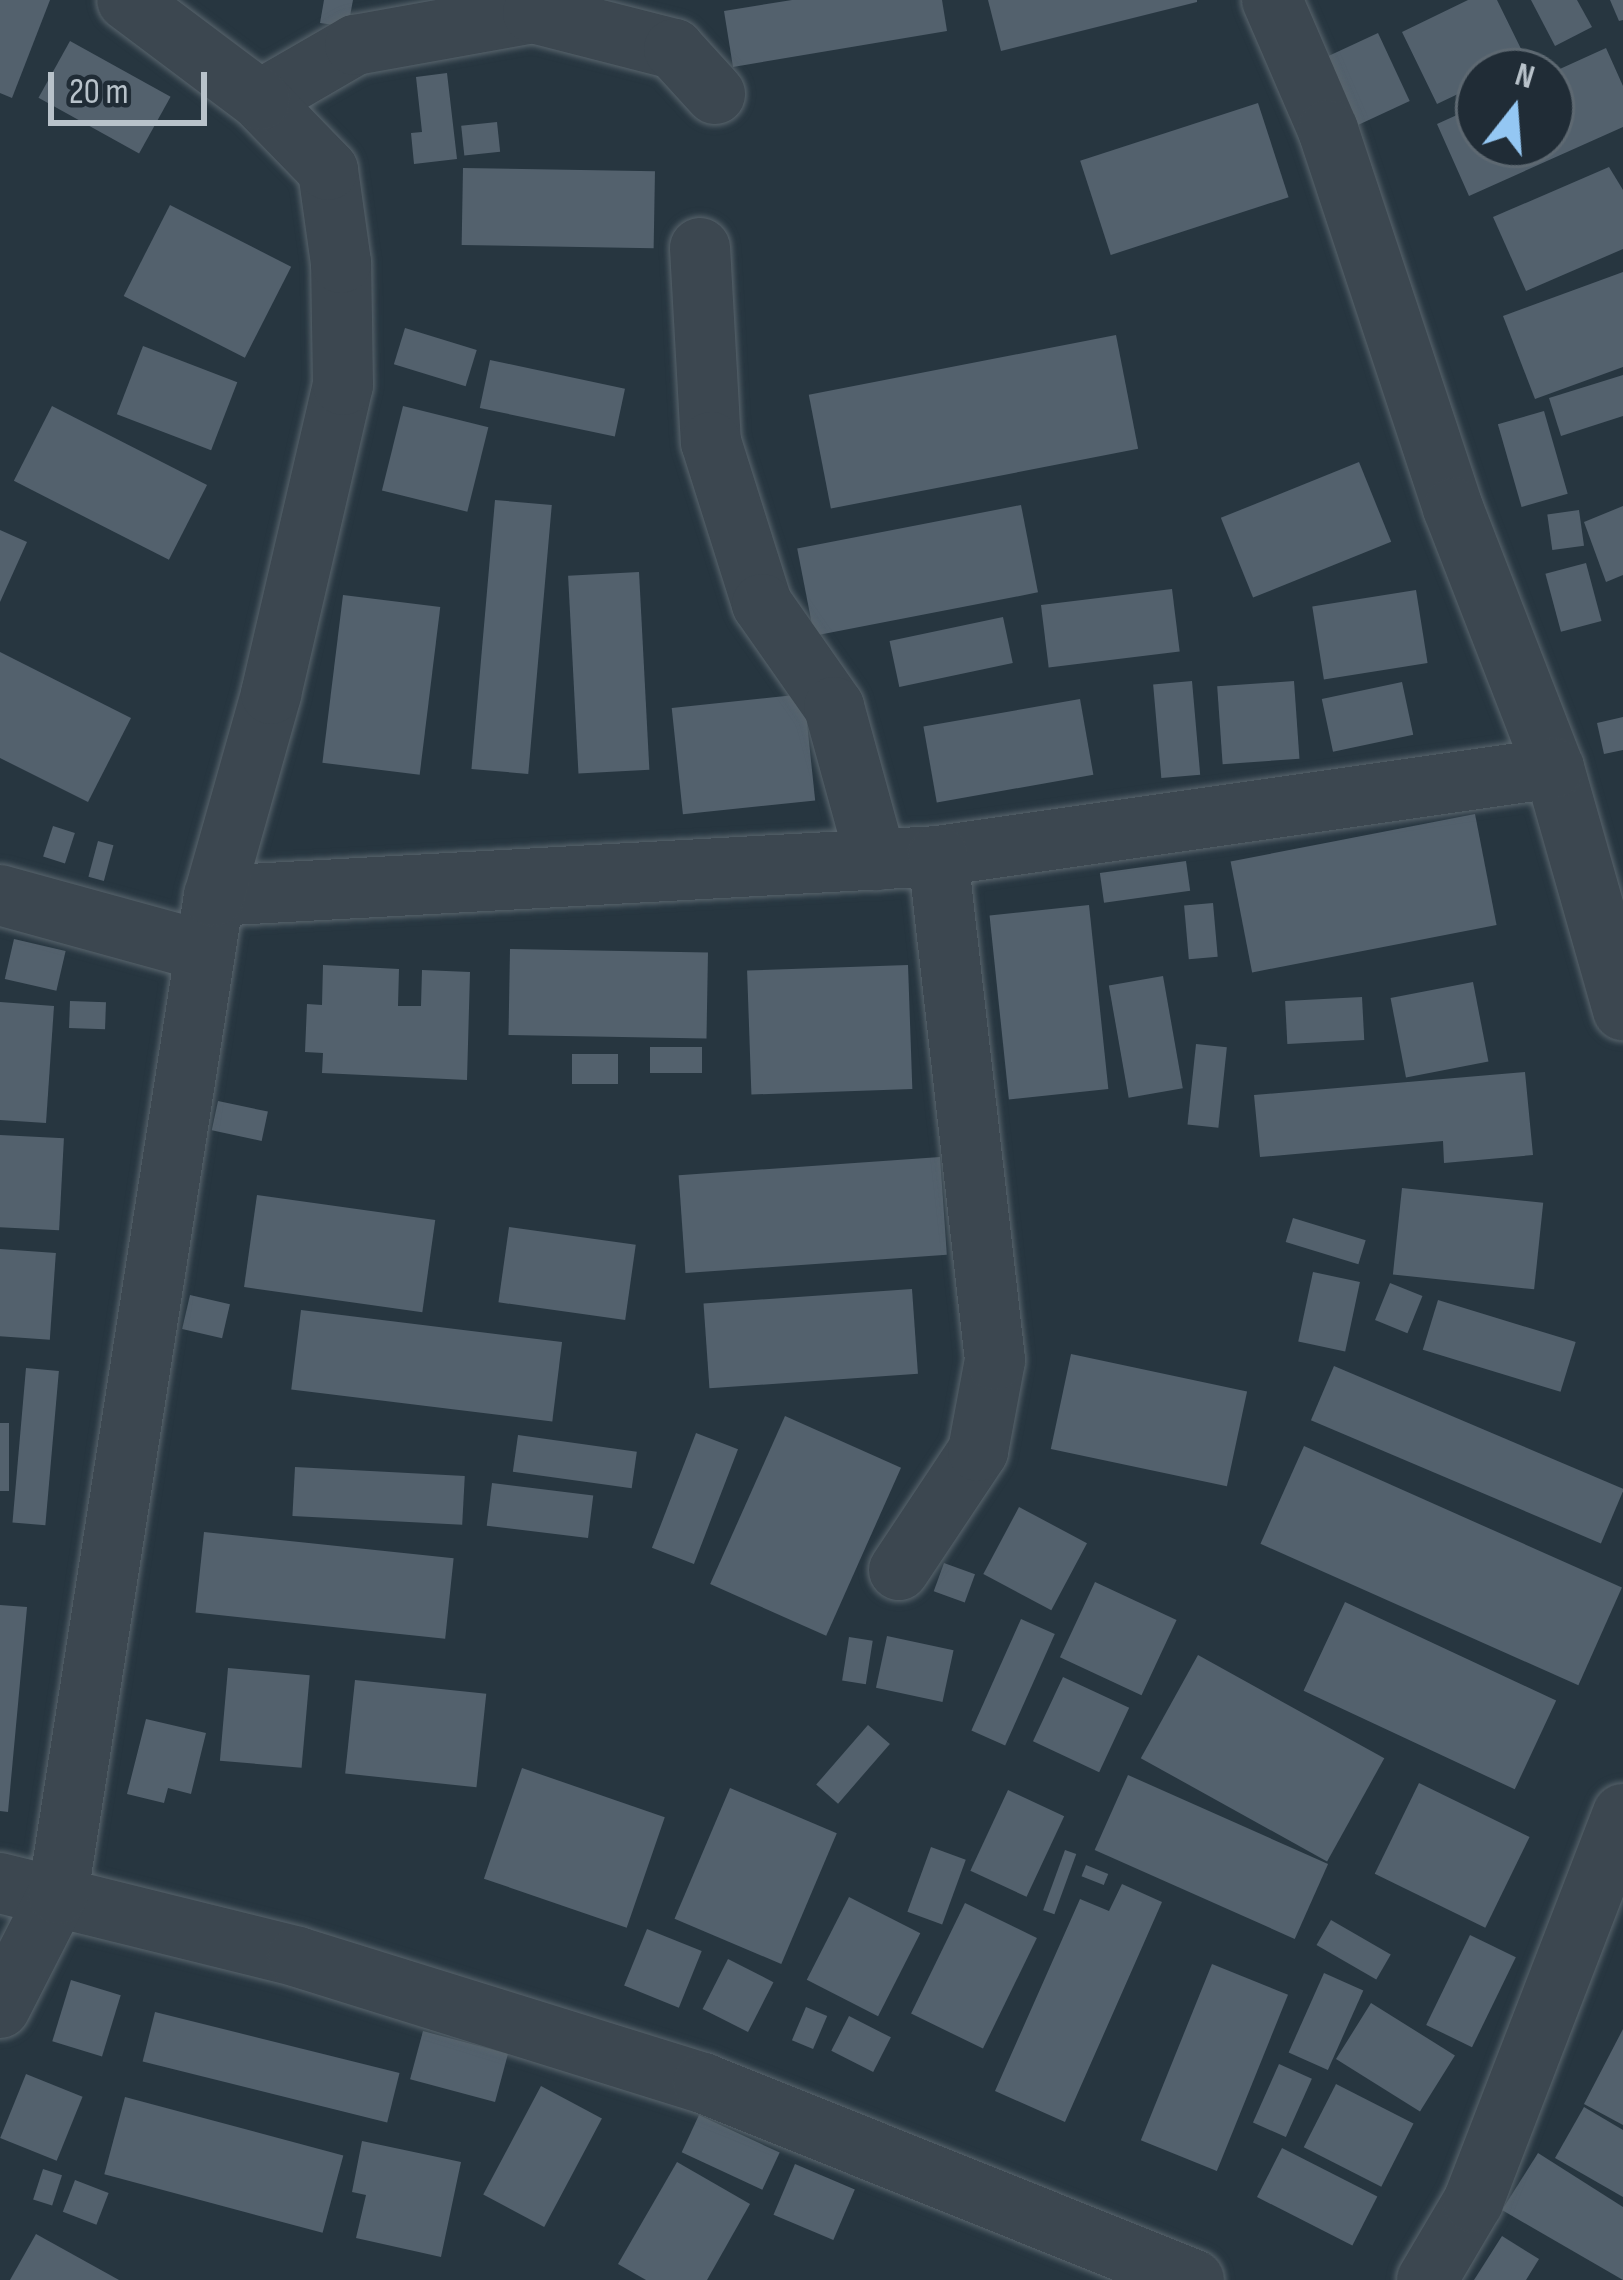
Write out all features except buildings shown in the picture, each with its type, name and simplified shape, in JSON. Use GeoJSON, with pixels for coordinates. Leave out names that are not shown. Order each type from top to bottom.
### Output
{"type":"FeatureCollection","features":[{"type":"Feature","properties":{"kind":"street"},"geometry":{"type":"LineString","coordinates":[[0,2008],[58,1894],[209,924],[272,694],[343,385],[341,263],[328,170],[260,100],[127,0]]}},
{"type":"Feature","properties":{"kind":"street"},"geometry":{"type":"LineString","coordinates":[[1272,0],[1328,130],[1453,508],[1554,768],[1623,1010]]}},
{"type":"Feature","properties":{"kind":"street"},"geometry":{"type":"LineString","coordinates":[[260,100],[355,45],[533,13],[674,49],[715,94]]}},
{"type":"Feature","properties":{"kind":"street"},"geometry":{"type":"LineString","coordinates":[[700,248],[711,442],[762,604],[834,707],[877,860]]}},
{"type":"Feature","properties":{"kind":"street"},"geometry":{"type":"LineString","coordinates":[[0,896],[209,924],[938,856],[1554,768]]}},
{"type":"Feature","properties":{"kind":"street"},"geometry":{"type":"LineString","coordinates":[[899,1570],[978,1450],[994,1360],[938,856]]}},
{"type":"Feature","properties":{"kind":"street"},"geometry":{"type":"LineString","coordinates":[[1426,2280],[1473,2202],[1623,1814]]}},
{"type":"Feature","properties":{"kind":"street"},"geometry":{"type":"LineString","coordinates":[[0,1883],[298,1957],[703,2083],[1193,2280]]}}]}
